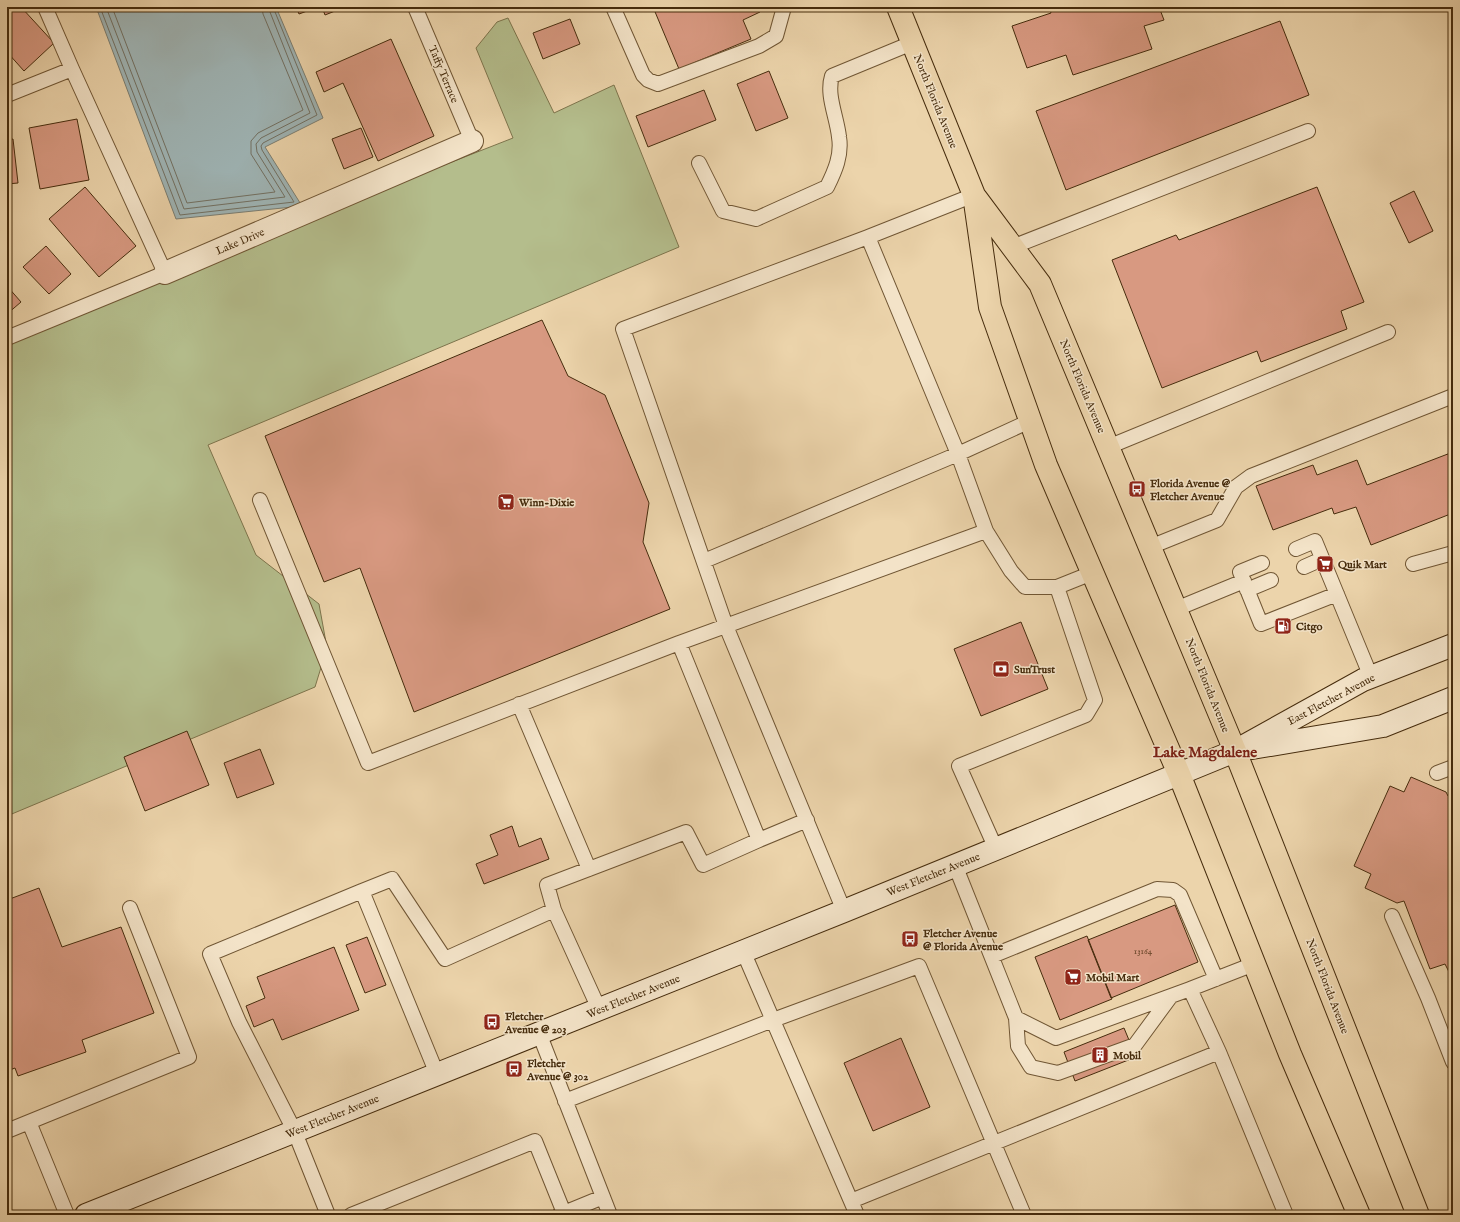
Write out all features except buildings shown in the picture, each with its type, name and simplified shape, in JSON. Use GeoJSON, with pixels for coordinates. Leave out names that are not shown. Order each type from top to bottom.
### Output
{"type":"FeatureCollection","features":[{"type":"Feature","properties":{"kind":"main road","name":"North Florida Avenue"},"geometry":{"type":"LineString","coordinates":[[898,7],[974,195],[1040,284],[1235,751],[1418,1215]]}},
{"type":"Feature","properties":{"kind":"main road","name":"Lake Drive"},"geometry":{"type":"LineString","coordinates":[[165,273],[472,141]]}},
{"type":"Feature","properties":{"kind":"main road","name":"North Florida Avenue"},"geometry":{"type":"LineString","coordinates":[[974,195],[990,307],[1046,464],[1179,774],[1299,1075],[1359,1215]]}},
{"type":"Feature","properties":{"kind":"main road","name":"East Fletcher Avenue"},"geometry":{"type":"LineString","coordinates":[[1179,774],[1235,751],[1371,677],[1453,645]]}},
{"type":"Feature","properties":{"kind":"main road","name":"East Fletcher Avenue"},"geometry":{"type":"LineString","coordinates":[[1235,751],[1383,726],[1453,698]]}},
{"type":"Feature","properties":{"kind":"main road","name":"West Fletcher Avenue"},"geometry":{"type":"LineString","coordinates":[[86,1215],[294,1130],[844,911],[1179,774]]}},
{"type":"Feature","properties":{"kind":"lane"},"geometry":{"type":"LineString","coordinates":[[46,7],[72,69],[165,273]]}},
{"type":"Feature","properties":{"kind":"lane","name":"Taffy Terrace"},"geometry":{"type":"LineString","coordinates":[[415,7],[472,141]]}},
{"type":"Feature","properties":{"kind":"lane"},"geometry":{"type":"LineString","coordinates":[[613,7],[643,75],[648,80],[658,84],[759,46],[776,36],[784,7]]}},
{"type":"Feature","properties":{"kind":"lane"},"geometry":{"type":"LineString","coordinates":[[699,164],[724,211],[756,219],[827,187],[838,164],[840,138],[829,85],[832,76],[912,43]]}},
{"type":"Feature","properties":{"kind":"lane"},"geometry":{"type":"LineString","coordinates":[[7,96],[72,69]]}},
{"type":"Feature","properties":{"kind":"lane"},"geometry":{"type":"LineString","coordinates":[[1012,247],[1308,131]]}},
{"type":"Feature","properties":{"kind":"lane"},"geometry":{"type":"LineString","coordinates":[[844,911],[726,626],[623,329],[868,237],[974,195]]}},
{"type":"Feature","properties":{"kind":"lane"},"geometry":{"type":"LineString","coordinates":[[868,237],[958,454],[986,531],[1011,571],[1025,587],[1057,587],[1092,573]]}},
{"type":"Feature","properties":{"kind":"lane","name":"Lake Drive"},"geometry":{"type":"LineString","coordinates":[[7,338],[165,273]]}},
{"type":"Feature","properties":{"kind":"lane"},"geometry":{"type":"LineString","coordinates":[[1108,447],[1388,332]]}},
{"type":"Feature","properties":{"kind":"lane"},"geometry":{"type":"LineString","coordinates":[[1150,547],[1217,520],[1236,487],[1250,476],[1453,396]]}},
{"type":"Feature","properties":{"kind":"lane"},"geometry":{"type":"LineString","coordinates":[[704,562],[958,454],[1030,420]]}},
{"type":"Feature","properties":{"kind":"lane"},"geometry":{"type":"LineString","coordinates":[[260,500],[368,763],[679,642],[986,531]]}},
{"type":"Feature","properties":{"kind":"lane"},"geometry":{"type":"LineString","coordinates":[[1296,549],[1315,541],[1371,677]]}},
{"type":"Feature","properties":{"kind":"lane"},"geometry":{"type":"LineString","coordinates":[[1413,564],[1453,553]]}},
{"type":"Feature","properties":{"kind":"lane"},"geometry":{"type":"LineString","coordinates":[[1304,567],[1322,559]]}},
{"type":"Feature","properties":{"kind":"lane"},"geometry":{"type":"LineString","coordinates":[[1262,563],[1240,572],[1261,624],[1337,594]]}},
{"type":"Feature","properties":{"kind":"lane"},"geometry":{"type":"LineString","coordinates":[[1176,609],[1245,586],[1272,580]]}},
{"type":"Feature","properties":{"kind":"lane"},"geometry":{"type":"LineString","coordinates":[[996,849],[959,766],[1086,715],[1095,700],[1057,587]]}},
{"type":"Feature","properties":{"kind":"lane"},"geometry":{"type":"LineString","coordinates":[[679,642],[759,840]]}},
{"type":"Feature","properties":{"kind":"lane"},"geometry":{"type":"LineString","coordinates":[[519,704],[589,869]]}},
{"type":"Feature","properties":{"kind":"lane"},"geometry":{"type":"LineString","coordinates":[[1437,773],[1453,767]]}},
{"type":"Feature","properties":{"kind":"lane"},"geometry":{"type":"LineString","coordinates":[[599,1009],[554,910],[547,885],[686,832],[703,865],[807,820]]}},
{"type":"Feature","properties":{"kind":"lane"},"geometry":{"type":"LineString","coordinates":[[955,865],[1016,1018],[1018,1046],[1031,1067],[1058,1073],[1135,1045],[1171,996]]}},
{"type":"Feature","properties":{"kind":"lane"},"geometry":{"type":"LineString","coordinates":[[328,1215],[294,1130],[239,1022],[210,954],[362,890],[392,879],[445,959],[554,910]]}},
{"type":"Feature","properties":{"kind":"lane"},"geometry":{"type":"LineString","coordinates":[[992,956],[1157,889],[1173,890],[1180,895],[1216,979]]}},
{"type":"Feature","properties":{"kind":"lane"},"geometry":{"type":"LineString","coordinates":[[362,890],[437,1074]]}},
{"type":"Feature","properties":{"kind":"lane"},"geometry":{"type":"LineString","coordinates":[[7,1131],[189,1057],[130,908]]}},
{"type":"Feature","properties":{"kind":"lane"},"geometry":{"type":"LineString","coordinates":[[1392,916],[1428,998],[1453,1062]]}},
{"type":"Feature","properties":{"kind":"lane"},"geometry":{"type":"LineString","coordinates":[[743,951],[857,1215]]}},
{"type":"Feature","properties":{"kind":"lane"},"geometry":{"type":"LineString","coordinates":[[1016,1018],[1056,1038],[1254,964]]}},
{"type":"Feature","properties":{"kind":"lane"},"geometry":{"type":"LineString","coordinates":[[565,1101],[773,1020],[919,966],[1024,1215]]}},
{"type":"Feature","properties":{"kind":"lane"},"geometry":{"type":"LineString","coordinates":[[1190,989],[1219,1052],[1286,1215]]}},
{"type":"Feature","properties":{"kind":"lane"},"geometry":{"type":"LineString","coordinates":[[539,1033],[610,1215]]}},
{"type":"Feature","properties":{"kind":"lane"},"geometry":{"type":"LineString","coordinates":[[851,1202],[1219,1052]]}},
{"type":"Feature","properties":{"kind":"lane"},"geometry":{"type":"LineString","coordinates":[[29,1122],[67,1215]]}},
{"type":"Feature","properties":{"kind":"lane"},"geometry":{"type":"LineString","coordinates":[[351,1215],[535,1141],[562,1214],[603,1197]]}},
{"type":"Feature","properties":{"kind":"green space"},"geometry":{"type":"Polygon","coordinates":[[[508,18],[554,113],[614,85],[679,247],[208,445],[256,555],[319,604],[327,648],[315,687],[7,816],[7,336],[513,138],[476,48],[497,22],[508,18]]]}},
{"type":"Feature","properties":{"kind":"water"},"geometry":{"type":"Polygon","coordinates":[[[96,7],[276,7],[323,118],[265,147],[302,206],[176,219],[96,7]]]}},
{"type":"Feature","properties":{"kind":"place","name":"Florida Avenue @ Fletcher Avenue"},"geometry":{"type":"Point","coordinates":[1137,489]}},
{"type":"Feature","properties":{"kind":"place","name":"Winn-Dixie"},"geometry":{"type":"Point","coordinates":[506,502]}},
{"type":"Feature","properties":{"kind":"place","name":"Quik Mart"},"geometry":{"type":"Point","coordinates":[1325,564]}},
{"type":"Feature","properties":{"kind":"place","name":"Citgo"},"geometry":{"type":"Point","coordinates":[1283,626]}},
{"type":"Feature","properties":{"kind":"place","name":"SunTrust"},"geometry":{"type":"Point","coordinates":[1001,669]}},
{"type":"Feature","properties":{"kind":"place","name":"Fletcher Avenue @ Florida Avenue"},"geometry":{"type":"Point","coordinates":[910,939]}},
{"type":"Feature","properties":{"kind":"place","name":"Mobil Mart"},"geometry":{"type":"Point","coordinates":[1073,977]}},
{"type":"Feature","properties":{"kind":"place","name":"Fletcher Avenue @ 203"},"geometry":{"type":"Point","coordinates":[492,1022]}},
{"type":"Feature","properties":{"kind":"place","name":"Mobil"},"geometry":{"type":"Point","coordinates":[1100,1055]}},
{"type":"Feature","properties":{"kind":"place","name":"Fletcher Avenue @ 302"},"geometry":{"type":"Point","coordinates":[514,1069]}},
{"type":"Feature","properties":{"kind":"district","name":"Lake Magdalene"},"geometry":{"type":"Point","coordinates":[1205,752]}}]}
